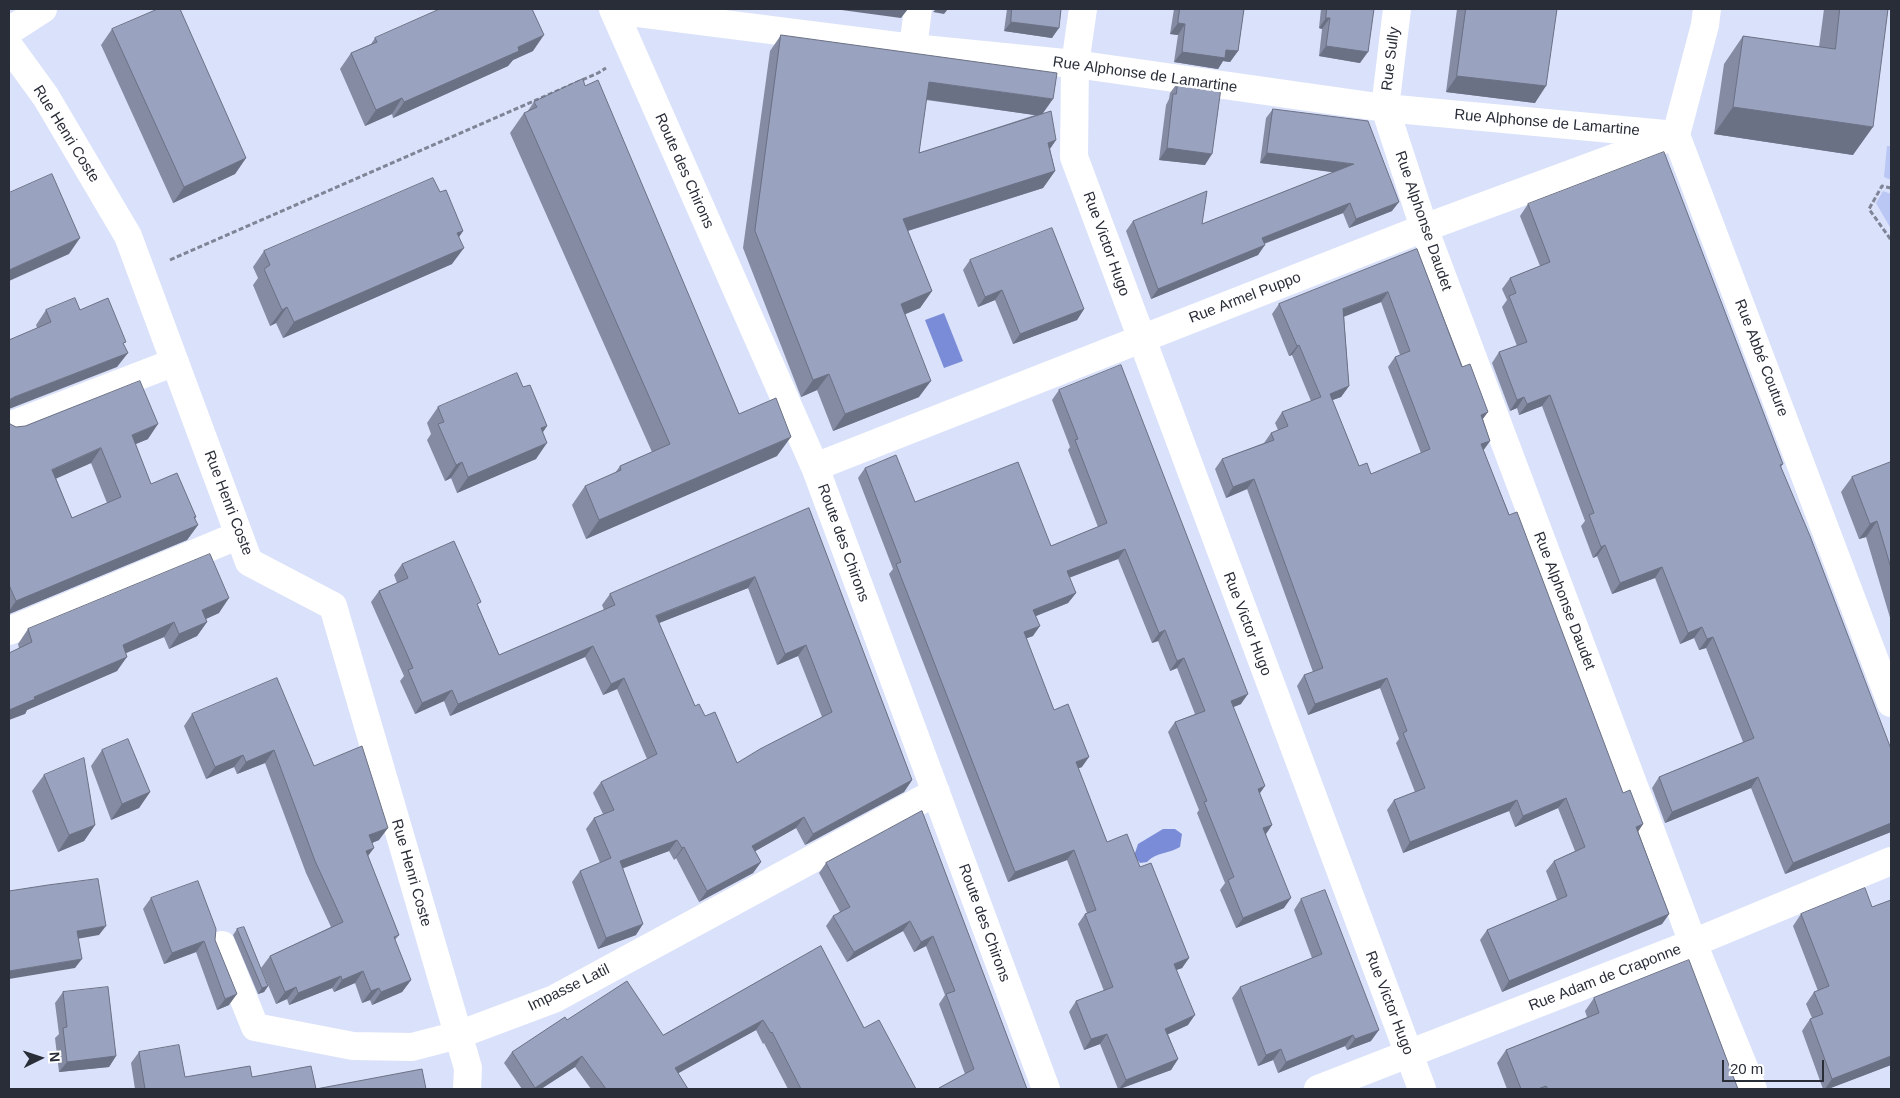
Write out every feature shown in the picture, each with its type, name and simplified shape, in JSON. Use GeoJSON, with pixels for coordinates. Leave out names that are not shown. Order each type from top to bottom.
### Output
{"type":"FeatureCollection","features":[{"type":"Feature","properties":{"kind":"street"},"geometry":{"type":"LineString","coordinates":[[9,31],[43,9]]}},
{"type":"Feature","properties":{"kind":"street","name":"Rue Alphonse de Lamartine"},"geometry":{"type":"LineString","coordinates":[[613,9],[738,17],[913,48],[1075,64],[1385,108],[1676,134]]}},
{"type":"Feature","properties":{"kind":"street","name":"Route des Chirons"},"geometry":{"type":"LineString","coordinates":[[613,9],[815,467],[1046,1089]]}},
{"type":"Feature","properties":{"kind":"street"},"geometry":{"type":"LineString","coordinates":[[913,48],[918,9]]}},
{"type":"Feature","properties":{"kind":"street"},"geometry":{"type":"LineString","coordinates":[[1075,64],[1083,9]]}},
{"type":"Feature","properties":{"kind":"street","name":"Rue Sully"},"geometry":{"type":"LineString","coordinates":[[1385,108],[1397,9]]}},
{"type":"Feature","properties":{"kind":"street"},"geometry":{"type":"LineString","coordinates":[[1676,134],[1705,25],[1707,9]]}},
{"type":"Feature","properties":{"kind":"street","name":"Rue Henri Coste"},"geometry":{"type":"LineString","coordinates":[[9,46],[46,97],[128,236],[249,562],[334,606],[468,1068],[467,1089]]}},
{"type":"Feature","properties":{"kind":"street","name":"Rue Victor Hugo"},"geometry":{"type":"LineString","coordinates":[[1075,64],[1074,157],[1422,1089]]}},
{"type":"Feature","properties":{"kind":"street","name":"Rue Alphonse Daudet"},"geometry":{"type":"LineString","coordinates":[[1385,108],[1424,228],[1693,943],[1753,1089]]}},
{"type":"Feature","properties":{"kind":"street","name":"Rue Armel Puppo"},"geometry":{"type":"LineString","coordinates":[[815,467],[1424,228],[1676,134]]}},
{"type":"Feature","properties":{"kind":"street","name":"Rue Abbé Couture"},"geometry":{"type":"LineString","coordinates":[[1676,134],[1891,703]]}},
{"type":"Feature","properties":{"kind":"street"},"geometry":{"type":"LineString","coordinates":[[9,426],[175,362]]}},
{"type":"Feature","properties":{"kind":"street"},"geometry":{"type":"LineString","coordinates":[[9,631],[240,536]]}},
{"type":"Feature","properties":{"kind":"street","name":"Impasse Latil"},"geometry":{"type":"LineString","coordinates":[[222,945],[255,1027],[353,1046],[412,1047],[458,1035],[554,998],[936,792]]}},
{"type":"Feature","properties":{"kind":"street","name":"Rue Adam de Craponne"},"geometry":{"type":"LineString","coordinates":[[1318,1089],[1693,943],[1891,861]]}},
{"type":"Feature","properties":{"kind":"path"},"geometry":{"type":"LineString","coordinates":[[142,272],[598,73],[632,51]]}},
{"type":"Feature","properties":{"kind":"path"},"geometry":{"type":"LineString","coordinates":[[1891,188],[1882,186],[1869,209],[1891,240]]}},
{"type":"Feature","properties":{"kind":"shaded area"},"geometry":{"type":"Polygon","coordinates":[[[1887,146],[1891,146],[1891,180],[1884,177],[1887,146]]]}},
{"type":"Feature","properties":{"kind":"shaded area"},"geometry":{"type":"Polygon","coordinates":[[[1883,191],[1891,194],[1891,229],[1876,203],[1883,191]]]}},
{"type":"Feature","properties":{"kind":"water"},"geometry":{"type":"Polygon","coordinates":[[[944,313],[963,361],[944,368],[925,320],[944,313]]]}},
{"type":"Feature","properties":{"kind":"water"},"geometry":{"type":"Polygon","coordinates":[[[1163,829],[1175,829],[1182,834],[1180,847],[1154,856],[1147,862],[1140,863],[1134,856],[1138,844],[1163,829]]]}},
{"type":"Feature","properties":{"kind":"building"},"geometry":{"type":"Polygon","coordinates":[[[158,9],[180,9],[246,158],[184,187],[112,29],[158,9]]]}},
{"type":"Feature","properties":{"kind":"building"},"geometry":{"type":"Polygon","coordinates":[[[440,9],[532,9],[544,35],[518,47],[519,51],[404,102],[402,98],[376,110],[351,53],[377,42],[375,38],[440,9]]]}},
{"type":"Feature","properties":{"kind":"building"},"geometry":{"type":"Polygon","coordinates":[[[1012,9],[1061,9],[1059,28],[1011,22],[1012,9]]]}},
{"type":"Feature","properties":{"kind":"building"},"geometry":{"type":"Polygon","coordinates":[[[1180,9],[1244,9],[1238,51],[1226,50],[1225,58],[1182,52],[1185,24],[1178,23],[1180,9]]]}},
{"type":"Feature","properties":{"kind":"building"},"geometry":{"type":"Polygon","coordinates":[[[1327,9],[1374,9],[1368,52],[1326,46],[1330,18],[1326,18],[1327,9]]]}},
{"type":"Feature","properties":{"kind":"building"},"geometry":{"type":"Polygon","coordinates":[[[1466,9],[1557,9],[1546,86],[1457,76],[1466,9]]]}},
{"type":"Feature","properties":{"kind":"building"},"geometry":{"type":"Polygon","coordinates":[[[1840,9],[1888,9],[1873,127],[1733,107],[1743,36],[1835,49],[1840,9]]]}},
{"type":"Feature","properties":{"kind":"building"},"geometry":{"type":"Polygon","coordinates":[[[781,35],[1057,73],[1053,99],[929,82],[919,153],[1051,111],[1056,140],[1048,143],[1055,171],[903,219],[932,291],[901,304],[931,381],[845,414],[829,374],[813,380],[755,231],[781,35]]]}},
{"type":"Feature","properties":{"kind":"building"},"geometry":{"type":"Polygon","coordinates":[[[583,79],[585,86],[598,80],[739,414],[776,398],[791,437],[599,520],[585,486],[621,470],[620,466],[670,444],[524,113],[537,107],[534,102],[583,79]]]}},
{"type":"Feature","properties":{"kind":"building"},"geometry":{"type":"Polygon","coordinates":[[[1178,82],[1221,88],[1212,154],[1167,148],[1173,94],[1176,94],[1178,82]]]}},
{"type":"Feature","properties":{"kind":"building"},"geometry":{"type":"Polygon","coordinates":[[[1273,109],[1368,121],[1399,202],[1356,219],[1350,203],[1262,238],[1265,245],[1158,289],[1133,221],[1207,191],[1202,224],[1354,164],[1267,153],[1273,109]]]}},
{"type":"Feature","properties":{"kind":"building"},"geometry":{"type":"Polygon","coordinates":[[[1664,152],[1783,464],[1780,465],[1810,536],[1891,749],[1891,823],[1793,863],[1758,777],[1672,812],[1659,777],[1754,738],[1713,637],[1707,639],[1702,627],[1688,633],[1662,567],[1620,583],[1605,545],[1601,547],[1589,515],[1594,513],[1550,395],[1527,404],[1524,397],[1517,400],[1499,352],[1527,342],[1509,296],[1516,293],[1510,278],[1550,262],[1528,204],[1664,152]]]}},
{"type":"Feature","properties":{"kind":"building"},"geometry":{"type":"Polygon","coordinates":[[[52,174],[80,238],[9,270],[9,193],[52,174]]]}},
{"type":"Feature","properties":{"kind":"building"},"geometry":{"type":"Polygon","coordinates":[[[433,178],[440,192],[446,190],[463,231],[457,233],[464,248],[294,322],[287,307],[282,310],[264,269],[270,265],[264,251],[433,178]]]}},
{"type":"Feature","properties":{"kind":"building"},"geometry":{"type":"Polygon","coordinates":[[[1052,228],[1084,309],[1020,334],[1002,290],[985,297],[970,260],[1052,228]]]}},
{"type":"Feature","properties":{"kind":"building"},"geometry":{"type":"Polygon","coordinates":[[[1417,249],[1462,367],[1470,364],[1488,412],[1481,415],[1490,441],[1481,444],[1509,515],[1517,512],[1623,793],[1630,790],[1643,824],[1636,827],[1669,914],[1509,981],[1487,930],[1567,896],[1554,861],[1585,847],[1566,798],[1523,816],[1517,800],[1410,842],[1394,800],[1425,788],[1403,733],[1407,731],[1387,678],[1315,704],[1304,675],[1323,668],[1254,479],[1233,487],[1222,459],[1274,440],[1271,433],[1288,426],[1282,412],[1321,397],[1279,304],[1417,249]],[[1388,292],[1343,309],[1349,386],[1330,394],[1359,466],[1367,463],[1371,474],[1430,449],[1395,357],[1410,351],[1388,292]]]}},
{"type":"Feature","properties":{"kind":"building"},"geometry":{"type":"Polygon","coordinates":[[[75,298],[80,310],[108,298],[126,342],[123,343],[128,353],[9,400],[9,340],[51,322],[46,310],[75,298]]]}},
{"type":"Feature","properties":{"kind":"building"},"geometry":{"type":"Polygon","coordinates":[[[1121,365],[1248,694],[1231,701],[1265,786],[1258,789],[1272,825],[1263,828],[1291,898],[1243,918],[1228,880],[1234,877],[1204,802],[1207,801],[1175,722],[1205,711],[1184,658],[1177,661],[1165,630],[1159,633],[1125,549],[1067,571],[1076,593],[1033,610],[1040,626],[1024,632],[1054,710],[1068,704],[1089,757],[1076,762],[1107,842],[1127,834],[1140,867],[1151,863],[1189,958],[1174,964],[1195,1015],[1165,1029],[1178,1059],[1126,1080],[1107,1034],[1091,1039],[1076,1001],[1113,987],[1085,914],[1096,910],[1074,850],[1015,872],[896,564],[901,562],[865,468],[896,455],[915,502],[1018,462],[1051,546],[1107,523],[1075,440],[1078,439],[1059,390],[1121,365]]]}},
{"type":"Feature","properties":{"kind":"building"},"geometry":{"type":"Polygon","coordinates":[[[517,373],[523,387],[530,385],[547,426],[541,428],[547,443],[468,477],[462,462],[456,465],[438,424],[444,422],[438,407],[517,373]]]}},
{"type":"Feature","properties":{"kind":"building"},"geometry":{"type":"Polygon","coordinates":[[[140,381],[158,424],[132,435],[151,484],[177,473],[198,525],[16,601],[9,585],[9,422],[16,427],[25,426],[140,381]],[[101,448],[52,470],[72,518],[121,497],[101,448]]]}},
{"type":"Feature","properties":{"kind":"building"},"geometry":{"type":"Polygon","coordinates":[[[1891,462],[1891,568],[1877,521],[1870,524],[1852,477],[1891,462]]]}},
{"type":"Feature","properties":{"kind":"building"},"geometry":{"type":"Polygon","coordinates":[[[809,508],[912,780],[813,834],[804,817],[752,846],[761,862],[707,891],[684,847],[682,848],[677,840],[620,861],[643,924],[606,938],[580,871],[611,858],[594,818],[614,810],[601,782],[657,754],[624,678],[611,684],[593,646],[458,704],[452,690],[422,703],[408,670],[413,668],[379,591],[408,578],[402,564],[454,541],[481,602],[477,604],[499,655],[615,605],[610,594],[809,508]],[[755,577],[656,616],[695,706],[699,704],[705,716],[715,712],[737,763],[832,712],[806,645],[785,654],[755,577]]]}},
{"type":"Feature","properties":{"kind":"building"},"geometry":{"type":"Polygon","coordinates":[[[210,554],[229,598],[202,610],[207,622],[179,634],[174,622],[123,645],[127,657],[34,697],[35,699],[9,710],[9,653],[32,642],[28,629],[210,554]]]}},
{"type":"Feature","properties":{"kind":"building"},"geometry":{"type":"Polygon","coordinates":[[[277,678],[314,766],[362,746],[388,828],[369,835],[374,848],[366,851],[399,935],[394,937],[411,980],[381,992],[379,988],[371,991],[363,971],[342,980],[341,976],[298,993],[296,987],[285,992],[270,956],[343,922],[315,861],[274,750],[246,762],[243,755],[215,767],[192,714],[277,678]]]}},
{"type":"Feature","properties":{"kind":"building"},"geometry":{"type":"Polygon","coordinates":[[[128,739],[150,792],[122,804],[102,750],[128,739]]]}},
{"type":"Feature","properties":{"kind":"building"},"geometry":{"type":"Polygon","coordinates":[[[84,758],[95,825],[69,835],[44,775],[84,758]]]}},
{"type":"Feature","properties":{"kind":"building"},"geometry":{"type":"Polygon","coordinates":[[[922,811],[1027,1089],[940,1089],[974,1069],[946,994],[955,991],[933,936],[921,942],[910,921],[854,952],[833,916],[850,907],[826,863],[922,811]]]}},
{"type":"Feature","properties":{"kind":"building"},"geometry":{"type":"Polygon","coordinates":[[[98,879],[106,926],[77,931],[82,959],[9,971],[9,891],[98,879]]]}},
{"type":"Feature","properties":{"kind":"building"},"geometry":{"type":"Polygon","coordinates":[[[198,881],[216,929],[215,940],[237,994],[225,999],[204,941],[172,953],[151,898],[198,881]]]}},
{"type":"Feature","properties":{"kind":"building"},"geometry":{"type":"Polygon","coordinates":[[[1865,888],[1872,907],[1891,900],[1891,1056],[1832,1079],[1810,1019],[1823,1014],[1814,992],[1829,986],[1801,914],[1865,888]]]}},
{"type":"Feature","properties":{"kind":"building"},"geometry":{"type":"Polygon","coordinates":[[[1325,890],[1379,1030],[1355,1039],[1353,1035],[1286,1062],[1281,1049],[1266,1055],[1240,987],[1322,954],[1301,899],[1325,890]]]}},
{"type":"Feature","properties":{"kind":"building"},"geometry":{"type":"Polygon","coordinates":[[[244,927],[268,986],[262,988],[237,929],[244,927]]]}},
{"type":"Feature","properties":{"kind":"building"},"geometry":{"type":"Polygon","coordinates":[[[821,946],[864,1028],[879,1020],[916,1089],[801,1089],[772,1032],[763,1020],[675,1068],[688,1089],[606,1089],[582,1056],[535,1088],[512,1052],[565,1017],[567,1020],[627,981],[663,1035],[821,946]]]}},
{"type":"Feature","properties":{"kind":"building"},"geometry":{"type":"Polygon","coordinates":[[[1689,960],[1738,1089],[1548,1089],[1546,1086],[1538,1089],[1521,1089],[1506,1050],[1599,1013],[1594,998],[1689,960]]]}},
{"type":"Feature","properties":{"kind":"building"},"geometry":{"type":"Polygon","coordinates":[[[108,987],[116,1056],[67,1062],[63,1028],[67,1027],[63,992],[108,987]]]}},
{"type":"Feature","properties":{"kind":"building"},"geometry":{"type":"Polygon","coordinates":[[[179,1045],[185,1077],[250,1066],[252,1077],[311,1066],[316,1089],[145,1089],[139,1052],[179,1045]]]}},
{"type":"Feature","properties":{"kind":"building"},"geometry":{"type":"Polygon","coordinates":[[[422,1069],[426,1089],[316,1089],[422,1069]]]}}]}
